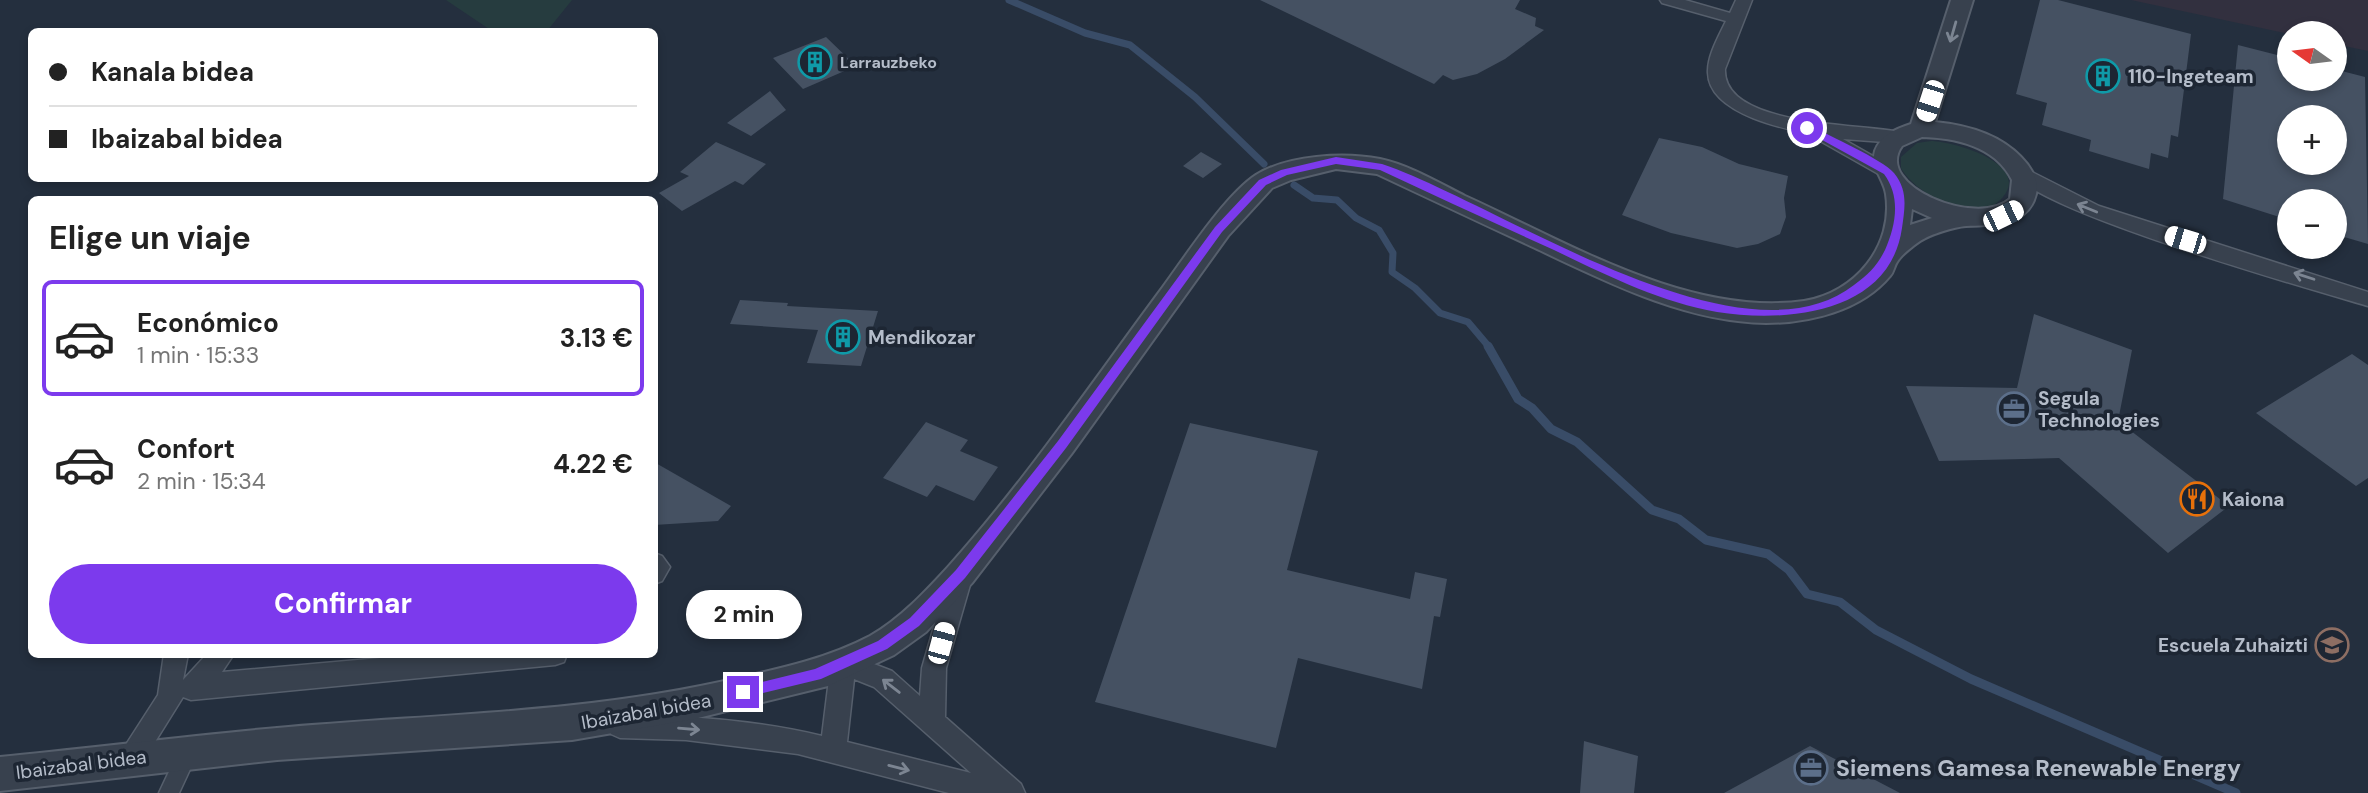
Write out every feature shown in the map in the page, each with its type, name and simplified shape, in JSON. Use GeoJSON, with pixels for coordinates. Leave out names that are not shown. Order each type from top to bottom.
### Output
{"type":"FeatureCollection","features":[{"type":"Feature","properties":{"kind":"street"},"geometry":{"type":"LineString","coordinates":[[1668,0],[1735,19]]}},
{"type":"Feature","properties":{"kind":"street"},"geometry":{"type":"LineString","coordinates":[[1744,0],[1716,71],[1722,89],[1752,111],[1807,128],[1859,136],[1898,137],[1921,129],[1956,132],[1990,145],[2010,158],[2022,173],[2027,187],[2025,199],[2017,209],[2003,216],[1963,217],[1915,200],[1893,179],[1807,128]]}},
{"type":"Feature","properties":{"kind":"street"},"geometry":{"type":"LineString","coordinates":[[1921,129],[1944,64],[1962,0]]}},
{"type":"Feature","properties":{"kind":"street","name":"Ibaizabal bidea"},"geometry":{"type":"LineString","coordinates":[[0,774],[188,752],[572,724],[694,704],[817,675],[883,645],[915,622],[961,574],[1062,444],[1219,230],[1262,182],[1284,173],[1336,160],[1382,167],[1632,282],[1716,307],[1765,313],[1808,310],[1844,299],[1881,270],[1890,253],[1900,220],[1893,179],[1884,158],[1888,146],[1898,137]]}},
{"type":"Feature","properties":{"kind":"street"},"geometry":{"type":"LineString","coordinates":[[2022,173],[2054,193],[2092,211],[2368,299]]}},
{"type":"Feature","properties":{"kind":"street","name":"Ibaizabal bidea"},"geometry":{"type":"LineString","coordinates":[[1890,253],[1912,234],[1963,217]]}},
{"type":"Feature","properties":{"kind":"street"},"geometry":{"type":"LineString","coordinates":[[932,720],[934,668],[961,574]]}},
{"type":"Feature","properties":{"kind":"street"},"geometry":{"type":"LineString","coordinates":[[131,757],[170,698],[175,658]]}},
{"type":"Feature","properties":{"kind":"street"},"geometry":{"type":"LineString","coordinates":[[197,686],[219,658]]}},
{"type":"Feature","properties":{"kind":"street"},"geometry":{"type":"LineString","coordinates":[[170,698],[197,686],[510,658]]}},
{"type":"Feature","properties":{"kind":"street"},"geometry":{"type":"LineString","coordinates":[[833,751],[843,663],[883,679],[1012,793]]}},
{"type":"Feature","properties":{"kind":"street"},"geometry":{"type":"LineString","coordinates":[[572,724],[686,728],[798,742],[998,793]]}},
{"type":"Feature","properties":{"kind":"street"},"geometry":{"type":"LineString","coordinates":[[169,793],[188,752]]}},
{"type":"Feature","properties":{"kind":"shaded area"},"geometry":{"type":"Polygon","coordinates":[[[2131,0],[2368,0],[2368,51],[2347,47],[2347,21],[2277,21],[2277,31],[2131,0]]]}},
{"type":"Feature","properties":{"kind":"green space"},"geometry":{"type":"Polygon","coordinates":[[[446,0],[572,0],[549,28],[488,28],[446,0]]]}},
{"type":"Feature","properties":{"kind":"green space"},"geometry":{"type":"Polygon","coordinates":[[[1931,141],[1970,150],[1998,164],[2007,174],[2009,185],[2003,197],[1992,206],[1964,209],[1933,197],[1920,188],[1901,168],[1901,157],[1917,143],[1931,141]]]}},
{"type":"Feature","properties":{"kind":"building"},"geometry":{"type":"Polygon","coordinates":[[[1260,0],[1520,0],[1515,9],[1536,18],[1535,26],[1544,30],[1505,59],[1477,74],[1453,80],[1443,75],[1434,84],[1260,0]]]}},
{"type":"Feature","properties":{"kind":"building","name":"110-Ingeteam"},"geometry":{"type":"Polygon","coordinates":[[[2040,0],[2058,0],[2191,34],[2178,137],[2171,135],[2168,158],[2151,153],[2149,169],[2089,151],[2091,140],[2042,125],[2047,103],[2016,94],[2040,0]]]}},
{"type":"Feature","properties":{"kind":"building","name":"Larrauzbeko"},"geometry":{"type":"Polygon","coordinates":[[[826,37],[856,66],[803,89],[773,58],[826,37]]]}},
{"type":"Feature","properties":{"kind":"building"},"geometry":{"type":"Polygon","coordinates":[[[2238,45],[2277,55],[2277,91],[2347,91],[2347,72],[2365,77],[2368,244],[2347,238],[2347,189],[2277,189],[2277,216],[2223,199],[2238,45]]]}},
{"type":"Feature","properties":{"kind":"building"},"geometry":{"type":"Polygon","coordinates":[[[770,91],[786,110],[751,136],[727,123],[770,91]]]}},
{"type":"Feature","properties":{"kind":"building"},"geometry":{"type":"Polygon","coordinates":[[[1659,138],[1702,147],[1739,164],[1788,176],[1784,198],[1786,217],[1780,234],[1758,244],[1737,248],[1671,233],[1622,215],[1659,138]]]}},
{"type":"Feature","properties":{"kind":"building"},"geometry":{"type":"Polygon","coordinates":[[[716,142],[766,164],[743,185],[735,181],[682,211],[659,193],[689,176],[680,172],[716,142]]]}},
{"type":"Feature","properties":{"kind":"building"},"geometry":{"type":"Polygon","coordinates":[[[1201,152],[1222,164],[1203,178],[1183,166],[1201,152]]]}},
{"type":"Feature","properties":{"kind":"building"},"geometry":{"type":"Polygon","coordinates":[[[740,300],[788,303],[787,306],[878,311],[861,366],[807,363],[818,330],[730,324],[740,300]]]}},
{"type":"Feature","properties":{"kind":"building"},"geometry":{"type":"Polygon","coordinates":[[[2034,314],[2132,350],[2118,421],[2229,506],[2168,553],[2059,458],[1939,461],[1906,386],[2017,388],[2034,314]]]}},
{"type":"Feature","properties":{"kind":"building"},"geometry":{"type":"Polygon","coordinates":[[[2352,354],[2368,365],[2368,478],[2356,486],[2256,413],[2352,354]]]}},
{"type":"Feature","properties":{"kind":"building"},"geometry":{"type":"Polygon","coordinates":[[[926,422],[968,440],[960,451],[998,467],[974,501],[936,485],[927,497],[883,478],[926,422]]]}},
{"type":"Feature","properties":{"kind":"building"},"geometry":{"type":"Polygon","coordinates":[[[1190,423],[1318,451],[1287,570],[1410,599],[1415,572],[1447,579],[1440,617],[1434,616],[1422,689],[1298,658],[1276,748],[1095,702],[1190,423]]]}},
{"type":"Feature","properties":{"kind":"building"},"geometry":{"type":"Polygon","coordinates":[[[658,464],[731,506],[718,521],[658,525],[658,464]]]}},
{"type":"Feature","properties":{"kind":"building"},"geometry":{"type":"Polygon","coordinates":[[[1584,741],[1638,756],[1634,793],[1580,793],[1584,741]]]}},
{"type":"Feature","properties":{"kind":"building","name":"Siemens Gamesa Renewable Energy"},"geometry":{"type":"Polygon","coordinates":[[[1810,746],[1900,793],[1724,793],[1810,746]]]}},
{"type":"Feature","properties":{"kind":"waterway"},"geometry":{"type":"LineString","coordinates":[[1009,0],[1085,33],[1130,45],[1195,97],[1264,164]]}},
{"type":"Feature","properties":{"kind":"waterway"},"geometry":{"type":"LineString","coordinates":[[1294,185],[1313,198],[1337,200],[1356,218],[1379,230],[1393,253],[1392,272],[1415,288],[1440,313],[1468,322],[1490,348]]}},
{"type":"Feature","properties":{"kind":"waterway"},"geometry":{"type":"LineString","coordinates":[[1488,346],[1518,399],[1532,408],[1551,429],[1577,442],[1652,510],[1679,519],[1706,540],[1768,554],[1789,570],[1807,594],[1840,602],[1876,630],[1971,679],[2236,793]]}},
{"type":"Feature","properties":{"kind":"place","name":"Larrauzbeko"},"geometry":{"type":"Point","coordinates":[815,62]}},
{"type":"Feature","properties":{"kind":"place","name":"110-Ingeteam"},"geometry":{"type":"Point","coordinates":[2103,76]}},
{"type":"Feature","properties":{"kind":"place","name":"Mendikozar"},"geometry":{"type":"Point","coordinates":[843,337]}},
{"type":"Feature","properties":{"kind":"place","name":"Segula Technologies"},"geometry":{"type":"Point","coordinates":[2014,409]}},
{"type":"Feature","properties":{"kind":"place","name":"Kaiona"},"geometry":{"type":"Point","coordinates":[2197,499]}},
{"type":"Feature","properties":{"kind":"place","name":"Escuela Zuhaizti"},"geometry":{"type":"Point","coordinates":[2332,645]}},
{"type":"Feature","properties":{"kind":"place","name":"Siemens Gamesa Renewable Energy"},"geometry":{"type":"Point","coordinates":[1811,768]}},
{"type":"Feature","properties":{"kind":"route"},"geometry":{"type":"LineString","coordinates":[[743,692],[817,675],[883,645],[915,622],[961,574],[1062,444],[1219,230],[1262,182],[1317,163],[1336,160],[1382,167],[1632,282],[1678,298],[1716,307],[1765,313],[1808,310],[1844,299],[1881,270],[1896,236],[1901,203],[1898,186],[1888,172],[1853,150],[1807,128]]}}]}
